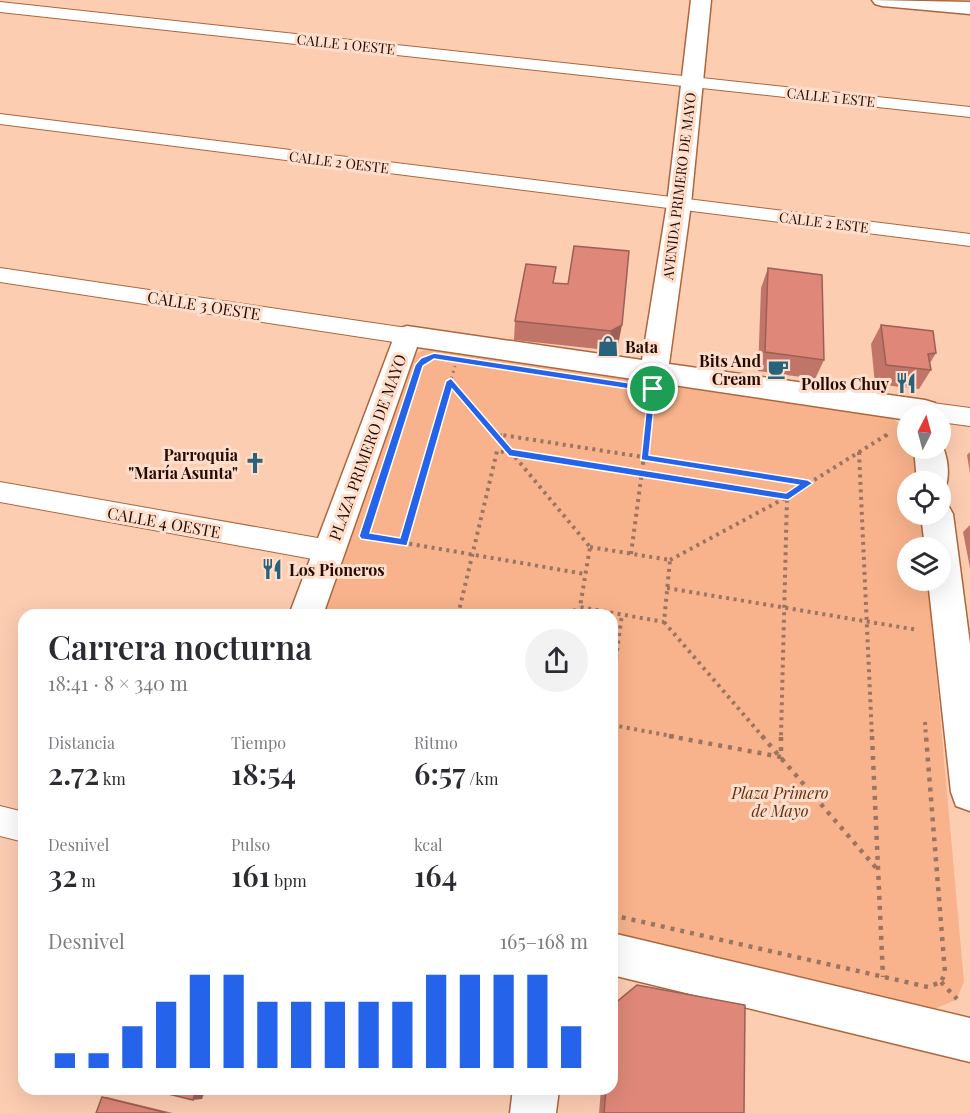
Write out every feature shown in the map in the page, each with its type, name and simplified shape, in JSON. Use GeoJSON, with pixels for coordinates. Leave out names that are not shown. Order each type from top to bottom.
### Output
{"type":"FeatureCollection","features":[{"type":"Feature","properties":{"kind":"street","name":"AVENIDA PRIMERO DE MAYO"},"geometry":{"type":"LineString","coordinates":[[654,372],[679,204],[701,0]]}},
{"type":"Feature","properties":{"kind":"street"},"geometry":{"type":"LineString","coordinates":[[882,0],[970,8]]}},
{"type":"Feature","properties":{"kind":"street","name":"CALLE 1 OESTE"},"geometry":{"type":"LineString","coordinates":[[0,7],[692,82]]}},
{"type":"Feature","properties":{"kind":"street","name":"CALLE 1 ESTE"},"geometry":{"type":"LineString","coordinates":[[692,82],[970,112]]}},
{"type":"Feature","properties":{"kind":"street","name":"CALLE 2 OESTE"},"geometry":{"type":"LineString","coordinates":[[0,119],[679,204]]}},
{"type":"Feature","properties":{"kind":"street","name":"CALLE 2 ESTE"},"geometry":{"type":"LineString","coordinates":[[679,204],[970,240]]}},
{"type":"Feature","properties":{"kind":"street","name":"CALLE 3 OESTE"},"geometry":{"type":"LineString","coordinates":[[0,275],[407,336]]}},
{"type":"Feature","properties":{"kind":"street","name":"PLAZA PRIMERO DE MAYO"},"geometry":{"type":"LineString","coordinates":[[308,609],[407,336],[897,409]]}},
{"type":"Feature","properties":{"kind":"street"},"geometry":{"type":"LineString","coordinates":[[951,415],[970,417]]}},
{"type":"Feature","properties":{"kind":"street","name":"CALLE 4 OESTE"},"geometry":{"type":"LineString","coordinates":[[0,492],[329,551]]}},
{"type":"Feature","properties":{"kind":"street"},"geometry":{"type":"LineString","coordinates":[[938,525],[947,646],[970,792]]}},
{"type":"Feature","properties":{"kind":"street"},"geometry":{"type":"LineString","coordinates":[[0,821],[18,826]]}},
{"type":"Feature","properties":{"kind":"street"},"geometry":{"type":"LineString","coordinates":[[618,955],[970,1040]]}},
{"type":"Feature","properties":{"kind":"street"},"geometry":{"type":"LineString","coordinates":[[533,1113],[535,1095]]}},
{"type":"Feature","properties":{"kind":"path"},"geometry":{"type":"LineString","coordinates":[[404,543],[457,360]]}},
{"type":"Feature","properties":{"kind":"path"},"geometry":{"type":"LineString","coordinates":[[631,554],[654,372]]}},
{"type":"Feature","properties":{"kind":"path"},"geometry":{"type":"LineString","coordinates":[[451,381],[590,547],[670,560],[788,497],[894,431],[886,424]]}},
{"type":"Feature","properties":{"kind":"path"},"geometry":{"type":"LineString","coordinates":[[494,434],[808,483]]}},
{"type":"Feature","properties":{"kind":"path"},"geometry":{"type":"LineString","coordinates":[[460,609],[497,451],[788,497]]}},
{"type":"Feature","properties":{"kind":"path"},"geometry":{"type":"LineString","coordinates":[[860,452],[883,977]]}},
{"type":"Feature","properties":{"kind":"path"},"geometry":{"type":"LineString","coordinates":[[782,757],[788,497]]}},
{"type":"Feature","properties":{"kind":"path"},"geometry":{"type":"LineString","coordinates":[[367,526],[364,536],[585,574]]}},
{"type":"Feature","properties":{"kind":"path"},"geometry":{"type":"LineString","coordinates":[[580,607],[590,547]]}},
{"type":"Feature","properties":{"kind":"path"},"geometry":{"type":"LineString","coordinates":[[664,622],[670,560]]}},
{"type":"Feature","properties":{"kind":"path"},"geometry":{"type":"LineString","coordinates":[[667,588],[918,630],[947,646]]}},
{"type":"Feature","properties":{"kind":"path"},"geometry":{"type":"LineString","coordinates":[[577,609],[580,607],[592,609]]}},
{"type":"Feature","properties":{"kind":"path"},"geometry":{"type":"LineString","coordinates":[[618,613],[664,622],[878,870]]}},
{"type":"Feature","properties":{"kind":"path"},"geometry":{"type":"LineString","coordinates":[[618,644],[622,614]]}},
{"type":"Feature","properties":{"kind":"path"},"geometry":{"type":"LineString","coordinates":[[918,620],[918,630]]}},
{"type":"Feature","properties":{"kind":"path"},"geometry":{"type":"LineString","coordinates":[[618,916],[928,987],[941,982],[945,973],[925,713]]}},
{"type":"Feature","properties":{"kind":"path"},"geometry":{"type":"LineString","coordinates":[[618,725],[782,757]]}},
{"type":"Feature","properties":{"kind":"green space","name":"Plaza Primero de Mayo"},"geometry":{"type":"Polygon","coordinates":[[[433,347],[890,416],[897,422],[897,459],[918,459],[919,471],[897,471],[897,525],[924,525],[924,537],[897,537],[897,591],[929,591],[964,982],[956,1000],[934,1009],[618,935],[618,609],[326,609],[409,362],[417,353],[433,347]]]}},
{"type":"Feature","properties":{"kind":"building"},"geometry":{"type":"Polygon","coordinates":[[[574,246],[629,251],[622,325],[611,331],[515,321],[526,264],[556,267],[553,283],[568,284],[574,246]]]}},
{"type":"Feature","properties":{"kind":"building"},"geometry":{"type":"Polygon","coordinates":[[[768,268],[822,275],[824,360],[765,352],[768,268]]]}},
{"type":"Feature","properties":{"kind":"building"},"geometry":{"type":"Polygon","coordinates":[[[881,325],[933,331],[936,353],[928,354],[931,370],[886,365],[881,325]]]}},
{"type":"Feature","properties":{"kind":"building"},"geometry":{"type":"Polygon","coordinates":[[[637,985],[745,1005],[744,1113],[604,1113],[606,1095],[618,1095],[618,1001],[637,985]]]}},
{"type":"Feature","properties":{"kind":"building"},"geometry":{"type":"Polygon","coordinates":[[[173,1095],[194,1095],[193,1100],[173,1095]]]}},
{"type":"Feature","properties":{"kind":"building"},"geometry":{"type":"Polygon","coordinates":[[[102,1097],[167,1113],[96,1113],[102,1097]]]}},
{"type":"Feature","properties":{"kind":"place","name":"Bata"},"geometry":{"type":"Point","coordinates":[608,346]}},
{"type":"Feature","properties":{"kind":"place","name":"Bits And Cream"},"geometry":{"type":"Point","coordinates":[778,369]}},
{"type":"Feature","properties":{"kind":"place","name":"Pollos Chuy"},"geometry":{"type":"Point","coordinates":[906,383]}},
{"type":"Feature","properties":{"kind":"place","name":"Parroquia \"María Asunta\""},"geometry":{"type":"Point","coordinates":[255,463]}},
{"type":"Feature","properties":{"kind":"place","name":"Los Pioneros"},"geometry":{"type":"Point","coordinates":[272,569]}},
{"type":"Feature","properties":{"kind":"route"},"geometry":{"type":"LineString","coordinates":[[434,356],[653,389],[644,458],[808,483],[788,497],[509,453],[451,381],[404,543],[364,536],[420,365],[424,360],[434,356]]}}]}
